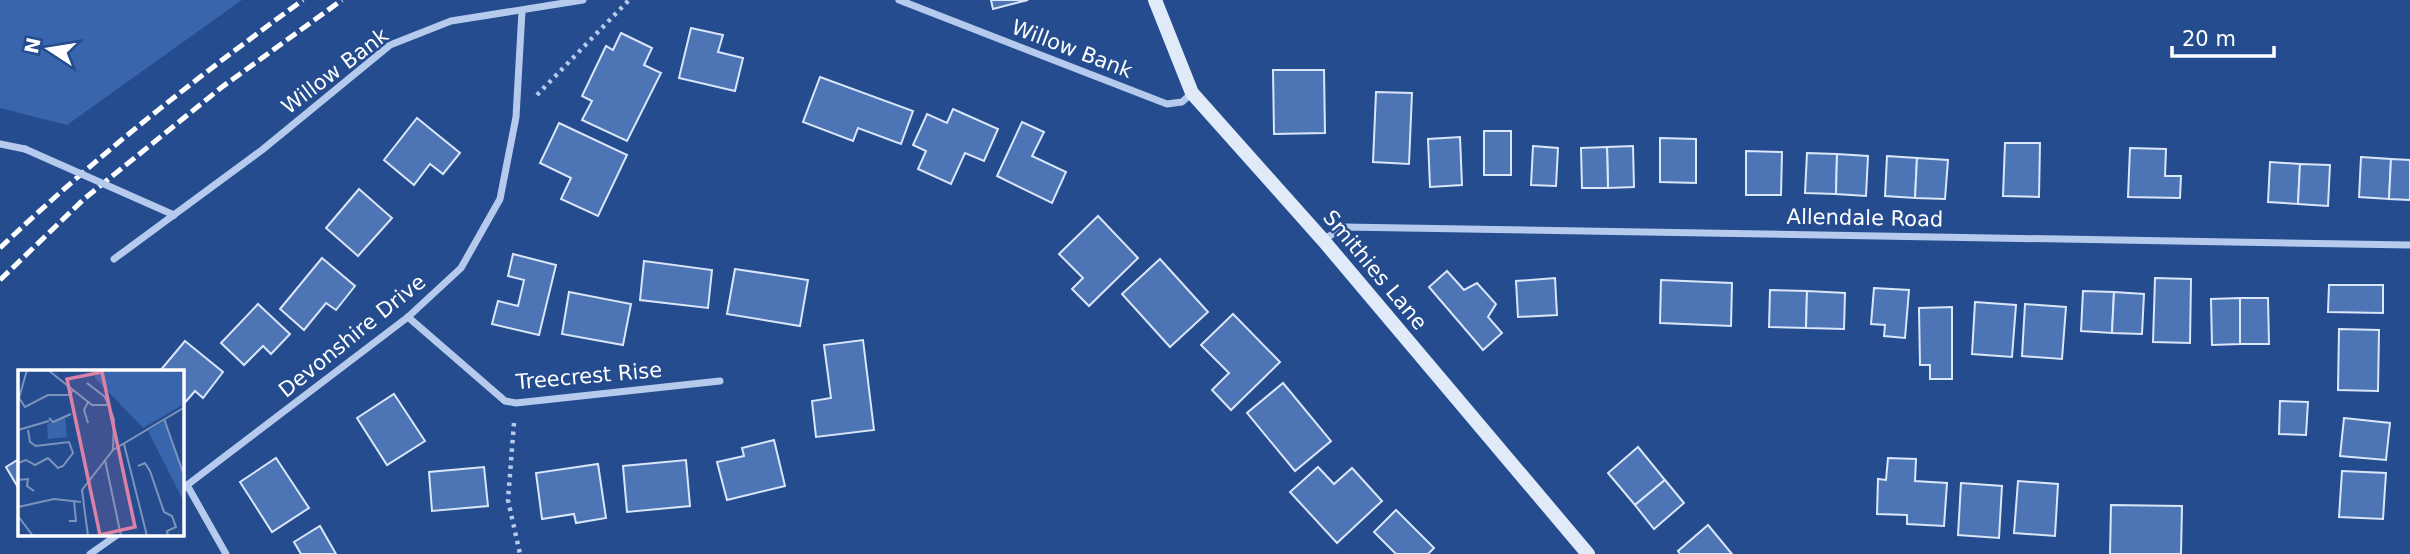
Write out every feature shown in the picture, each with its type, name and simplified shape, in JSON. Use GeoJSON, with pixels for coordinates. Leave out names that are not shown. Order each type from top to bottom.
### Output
{"type":"FeatureCollection","features":[{"type":"Feature","properties":{"kind":"street","name":"Willow Bank"},"geometry":{"type":"LineString","coordinates":[[114,259],[262,150],[390,45],[451,21],[583,0]]}},
{"type":"Feature","properties":{"kind":"street","name":"Willow Bank"},"geometry":{"type":"LineString","coordinates":[[899,0],[1167,104],[1182,103],[1192,93]]}},
{"type":"Feature","properties":{"kind":"street","name":"Smithies Lane"},"geometry":{"type":"LineString","coordinates":[[1155,0],[1192,93],[1323,240],[1588,554]]}},
{"type":"Feature","properties":{"kind":"street","name":"Devonshire Drive"},"geometry":{"type":"LineString","coordinates":[[185,487],[408,317],[461,268],[499,199],[516,117],[522,11]]}},
{"type":"Feature","properties":{"kind":"street"},"geometry":{"type":"LineString","coordinates":[[0,144],[25,149],[174,215]]}},
{"type":"Feature","properties":{"kind":"street","name":"Allendale Road"},"geometry":{"type":"LineString","coordinates":[[1323,240],[1344,227],[2410,245]]}},
{"type":"Feature","properties":{"kind":"street","name":"Treecrest Rise"},"geometry":{"type":"LineString","coordinates":[[408,317],[505,401],[516,403],[720,381]]}},
{"type":"Feature","properties":{"kind":"street"},"geometry":{"type":"LineString","coordinates":[[185,487],[226,554]]}},
{"type":"Feature","properties":{"kind":"street"},"geometry":{"type":"LineString","coordinates":[[90,554],[116,536]]}},
{"type":"Feature","properties":{"kind":"path"},"geometry":{"type":"LineString","coordinates":[[516,117],[629,0]]}},
{"type":"Feature","properties":{"kind":"path"},"geometry":{"type":"LineString","coordinates":[[511,441],[508,500],[520,554]]}},
{"type":"Feature","properties":{"kind":"shaded area"},"geometry":{"type":"Polygon","coordinates":[[[0,0],[242,0],[67,125],[0,108],[0,0]]]}},
{"type":"Feature","properties":{"kind":"building"},"geometry":{"type":"Polygon","coordinates":[[[991,0],[1028,0],[993,9],[991,0]]]}},
{"type":"Feature","properties":{"kind":"building"},"geometry":{"type":"Polygon","coordinates":[[[691,28],[723,35],[718,52],[743,58],[735,91],[679,78],[691,28]]]}},
{"type":"Feature","properties":{"kind":"building"},"geometry":{"type":"Polygon","coordinates":[[[621,33],[652,48],[644,65],[661,73],[627,141],[582,120],[592,101],[582,96],[606,46],[613,50],[621,33]]]}},
{"type":"Feature","properties":{"kind":"building"},"geometry":{"type":"Polygon","coordinates":[[[1273,70],[1324,70],[1325,133],[1274,134],[1273,70]]]}},
{"type":"Feature","properties":{"kind":"building"},"geometry":{"type":"Polygon","coordinates":[[[820,77],[913,111],[901,144],[858,128],[853,141],[803,122],[820,77]]]}},
{"type":"Feature","properties":{"kind":"building"},"geometry":{"type":"Polygon","coordinates":[[[1376,92],[1412,93],[1409,164],[1373,162],[1376,92]]]}},
{"type":"Feature","properties":{"kind":"building"},"geometry":{"type":"Polygon","coordinates":[[[953,109],[998,129],[984,161],[965,153],[951,184],[918,169],[926,151],[913,145],[927,114],[947,123],[953,109]]]}},
{"type":"Feature","properties":{"kind":"building"},"geometry":{"type":"Polygon","coordinates":[[[417,118],[460,153],[443,174],[430,164],[414,185],[384,160],[417,118]]]}},
{"type":"Feature","properties":{"kind":"building"},"geometry":{"type":"Polygon","coordinates":[[[1022,122],[1044,132],[1032,156],[1066,172],[1052,203],[997,176],[1022,122]]]}},
{"type":"Feature","properties":{"kind":"building"},"geometry":{"type":"Polygon","coordinates":[[[559,123],[627,155],[598,216],[561,199],[571,178],[540,163],[559,123]]]}},
{"type":"Feature","properties":{"kind":"building"},"geometry":{"type":"Polygon","coordinates":[[[1484,131],[1511,131],[1511,175],[1484,175],[1484,131]]]}},
{"type":"Feature","properties":{"kind":"building"},"geometry":{"type":"Polygon","coordinates":[[[1460,137],[1462,185],[1430,187],[1428,139],[1460,137]]]}},
{"type":"Feature","properties":{"kind":"building"},"geometry":{"type":"Polygon","coordinates":[[[1660,138],[1696,139],[1696,183],[1660,182],[1660,138]]]}},
{"type":"Feature","properties":{"kind":"building"},"geometry":{"type":"Polygon","coordinates":[[[2005,143],[2040,143],[2039,197],[2003,196],[2005,143]]]}},
{"type":"Feature","properties":{"kind":"building"},"geometry":{"type":"Polygon","coordinates":[[[1533,146],[1558,148],[1556,186],[1531,185],[1533,146]]]}},
{"type":"Feature","properties":{"kind":"building"},"geometry":{"type":"Polygon","coordinates":[[[1633,146],[1634,187],[1608,188],[1607,147],[1633,146]]]}},
{"type":"Feature","properties":{"kind":"building"},"geometry":{"type":"Polygon","coordinates":[[[1607,147],[1608,188],[1582,188],[1581,148],[1607,147]]]}},
{"type":"Feature","properties":{"kind":"building"},"geometry":{"type":"Polygon","coordinates":[[[2130,148],[2166,149],[2165,176],[2181,176],[2180,198],[2128,197],[2130,148]]]}},
{"type":"Feature","properties":{"kind":"building"},"geometry":{"type":"Polygon","coordinates":[[[1746,151],[1782,152],[1781,195],[1746,195],[1746,151]]]}},
{"type":"Feature","properties":{"kind":"building"},"geometry":{"type":"Polygon","coordinates":[[[1807,153],[1837,154],[1836,194],[1805,193],[1807,153]]]}},
{"type":"Feature","properties":{"kind":"building"},"geometry":{"type":"Polygon","coordinates":[[[1837,154],[1868,156],[1866,196],[1836,194],[1837,154]]]}},
{"type":"Feature","properties":{"kind":"building"},"geometry":{"type":"Polygon","coordinates":[[[1887,156],[1917,158],[1915,198],[1885,196],[1887,156]]]}},
{"type":"Feature","properties":{"kind":"building"},"geometry":{"type":"Polygon","coordinates":[[[2361,157],[2391,159],[2389,199],[2359,197],[2361,157]]]}},
{"type":"Feature","properties":{"kind":"building"},"geometry":{"type":"Polygon","coordinates":[[[1917,158],[1948,160],[1945,199],[1915,198],[1917,158]]]}},
{"type":"Feature","properties":{"kind":"building"},"geometry":{"type":"Polygon","coordinates":[[[2391,159],[2410,160],[2410,200],[2389,199],[2391,159]]]}},
{"type":"Feature","properties":{"kind":"building"},"geometry":{"type":"Polygon","coordinates":[[[2270,162],[2300,164],[2298,204],[2268,202],[2270,162]]]}},
{"type":"Feature","properties":{"kind":"building"},"geometry":{"type":"Polygon","coordinates":[[[2300,164],[2330,165],[2328,206],[2298,204],[2300,164]]]}},
{"type":"Feature","properties":{"kind":"building"},"geometry":{"type":"Polygon","coordinates":[[[359,189],[392,218],[358,256],[326,228],[359,189]]]}},
{"type":"Feature","properties":{"kind":"building"},"geometry":{"type":"Polygon","coordinates":[[[1098,216],[1138,258],[1089,306],[1072,289],[1083,278],[1059,254],[1098,216]]]}},
{"type":"Feature","properties":{"kind":"building"},"geometry":{"type":"Polygon","coordinates":[[[513,254],[556,265],[539,335],[492,324],[498,301],[518,306],[524,280],[508,276],[513,254]]]}},
{"type":"Feature","properties":{"kind":"building"},"geometry":{"type":"Polygon","coordinates":[[[322,258],[355,286],[336,310],[326,303],[304,330],[280,309],[322,258]]]}},
{"type":"Feature","properties":{"kind":"building"},"geometry":{"type":"Polygon","coordinates":[[[1160,259],[1208,312],[1170,347],[1122,294],[1160,259]]]}},
{"type":"Feature","properties":{"kind":"building"},"geometry":{"type":"Polygon","coordinates":[[[644,261],[712,270],[708,308],[640,300],[644,261]]]}},
{"type":"Feature","properties":{"kind":"building"},"geometry":{"type":"Polygon","coordinates":[[[735,269],[808,280],[800,326],[727,314],[735,269]]]}},
{"type":"Feature","properties":{"kind":"building"},"geometry":{"type":"Polygon","coordinates":[[[1447,271],[1464,290],[1477,283],[1496,304],[1488,317],[1502,333],[1483,350],[1429,287],[1447,271]]]}},
{"type":"Feature","properties":{"kind":"building"},"geometry":{"type":"Polygon","coordinates":[[[1555,278],[1557,315],[1518,317],[1516,281],[1555,278]]]}},
{"type":"Feature","properties":{"kind":"building"},"geometry":{"type":"Polygon","coordinates":[[[2155,278],[2191,279],[2190,343],[2153,342],[2155,278]]]}},
{"type":"Feature","properties":{"kind":"building"},"geometry":{"type":"Polygon","coordinates":[[[1661,280],[1732,283],[1731,326],[1660,323],[1661,280]]]}},
{"type":"Feature","properties":{"kind":"building"},"geometry":{"type":"Polygon","coordinates":[[[2329,285],[2383,285],[2383,313],[2328,312],[2329,285]]]}},
{"type":"Feature","properties":{"kind":"building"},"geometry":{"type":"Polygon","coordinates":[[[1874,288],[1909,290],[1905,338],[1884,336],[1885,325],[1871,324],[1874,288]]]}},
{"type":"Feature","properties":{"kind":"building"},"geometry":{"type":"Polygon","coordinates":[[[1770,290],[1807,291],[1806,328],[1769,327],[1770,290]]]}},
{"type":"Feature","properties":{"kind":"building"},"geometry":{"type":"Polygon","coordinates":[[[1807,291],[1845,293],[1844,329],[1806,328],[1807,291]]]}},
{"type":"Feature","properties":{"kind":"building"},"geometry":{"type":"Polygon","coordinates":[[[2083,291],[2114,292],[2112,333],[2081,331],[2083,291]]]}},
{"type":"Feature","properties":{"kind":"building"},"geometry":{"type":"Polygon","coordinates":[[[569,292],[631,304],[623,345],[562,334],[569,292]]]}},
{"type":"Feature","properties":{"kind":"building"},"geometry":{"type":"Polygon","coordinates":[[[2114,292],[2144,294],[2142,334],[2112,333],[2114,292]]]}},
{"type":"Feature","properties":{"kind":"building"},"geometry":{"type":"Polygon","coordinates":[[[2240,298],[2268,298],[2269,344],[2240,344],[2240,298]]]}},
{"type":"Feature","properties":{"kind":"building"},"geometry":{"type":"Polygon","coordinates":[[[2240,298],[2240,344],[2212,345],[2211,299],[2240,298]]]}},
{"type":"Feature","properties":{"kind":"building"},"geometry":{"type":"Polygon","coordinates":[[[1975,302],[2016,305],[2012,357],[1972,354],[1975,302]]]}},
{"type":"Feature","properties":{"kind":"building"},"geometry":{"type":"Polygon","coordinates":[[[258,304],[290,334],[271,354],[263,346],[244,365],[221,343],[258,304]]]}},
{"type":"Feature","properties":{"kind":"building"},"geometry":{"type":"Polygon","coordinates":[[[2025,304],[2066,307],[2062,359],[2022,356],[2025,304]]]}},
{"type":"Feature","properties":{"kind":"building"},"geometry":{"type":"Polygon","coordinates":[[[1952,307],[1952,379],[1930,379],[1930,365],[1920,365],[1919,308],[1952,307]]]}},
{"type":"Feature","properties":{"kind":"building"},"geometry":{"type":"Polygon","coordinates":[[[1233,314],[1280,362],[1231,410],[1212,390],[1229,373],[1201,345],[1233,314]]]}},
{"type":"Feature","properties":{"kind":"building"},"geometry":{"type":"Polygon","coordinates":[[[2339,329],[2379,330],[2378,391],[2338,390],[2339,329]]]}},
{"type":"Feature","properties":{"kind":"building"},"geometry":{"type":"Polygon","coordinates":[[[863,340],[874,430],[816,437],[812,401],[831,398],[824,345],[863,340]]]}},
{"type":"Feature","properties":{"kind":"building"},"geometry":{"type":"Polygon","coordinates":[[[185,341],[223,372],[203,398],[195,391],[184,404],[184,370],[161,370],[185,341]]]}},
{"type":"Feature","properties":{"kind":"building"},"geometry":{"type":"Polygon","coordinates":[[[1283,383],[1331,441],[1295,471],[1247,413],[1283,383]]]}},
{"type":"Feature","properties":{"kind":"building"},"geometry":{"type":"Polygon","coordinates":[[[394,394],[425,441],[387,465],[357,418],[394,394]]]}},
{"type":"Feature","properties":{"kind":"building"},"geometry":{"type":"Polygon","coordinates":[[[2280,401],[2308,402],[2306,435],[2279,434],[2280,401]]]}},
{"type":"Feature","properties":{"kind":"building"},"geometry":{"type":"Polygon","coordinates":[[[2344,418],[2390,423],[2386,460],[2340,456],[2344,418]]]}},
{"type":"Feature","properties":{"kind":"building"},"geometry":{"type":"Polygon","coordinates":[[[774,440],[785,486],[727,500],[717,462],[744,456],[742,448],[774,440]]]}},
{"type":"Feature","properties":{"kind":"building"},"geometry":{"type":"Polygon","coordinates":[[[1638,447],[1665,480],[1635,505],[1608,473],[1638,447]]]}},
{"type":"Feature","properties":{"kind":"building"},"geometry":{"type":"Polygon","coordinates":[[[276,458],[309,508],[272,532],[240,482],[276,458]]]}},
{"type":"Feature","properties":{"kind":"building"},"geometry":{"type":"Polygon","coordinates":[[[1888,458],[1916,459],[1915,481],[1947,483],[1944,526],[1907,524],[1907,515],[1877,514],[1878,479],[1886,480],[1888,458]]]}},
{"type":"Feature","properties":{"kind":"building"},"geometry":{"type":"Polygon","coordinates":[[[18,460],[18,487],[6,467],[18,460]]]}},
{"type":"Feature","properties":{"kind":"building"},"geometry":{"type":"Polygon","coordinates":[[[686,460],[690,506],[627,512],[623,466],[686,460]]]}},
{"type":"Feature","properties":{"kind":"building"},"geometry":{"type":"Polygon","coordinates":[[[598,464],[606,518],[576,523],[574,514],[542,519],[536,473],[598,464]]]}},
{"type":"Feature","properties":{"kind":"building"},"geometry":{"type":"Polygon","coordinates":[[[484,467],[488,506],[432,511],[429,472],[484,467]]]}},
{"type":"Feature","properties":{"kind":"building"},"geometry":{"type":"Polygon","coordinates":[[[1318,467],[1334,484],[1352,468],[1382,501],[1337,543],[1290,492],[1318,467]]]}},
{"type":"Feature","properties":{"kind":"building"},"geometry":{"type":"Polygon","coordinates":[[[2342,471],[2386,473],[2383,519],[2339,517],[2342,471]]]}},
{"type":"Feature","properties":{"kind":"building"},"geometry":{"type":"Polygon","coordinates":[[[1665,480],[1684,503],[1654,529],[1635,505],[1665,480]]]}},
{"type":"Feature","properties":{"kind":"building"},"geometry":{"type":"Polygon","coordinates":[[[2018,481],[2058,484],[2055,536],[2014,533],[2018,481]]]}},
{"type":"Feature","properties":{"kind":"building"},"geometry":{"type":"Polygon","coordinates":[[[1961,483],[2002,486],[1999,538],[1958,535],[1961,483]]]}},
{"type":"Feature","properties":{"kind":"building"},"geometry":{"type":"Polygon","coordinates":[[[2111,505],[2182,506],[2181,554],[2110,554],[2111,505]]]}},
{"type":"Feature","properties":{"kind":"building"},"geometry":{"type":"Polygon","coordinates":[[[1396,510],[1434,548],[1428,554],[1396,554],[1374,532],[1396,510]]]}},
{"type":"Feature","properties":{"kind":"building"},"geometry":{"type":"Polygon","coordinates":[[[1708,525],[1732,554],[1680,554],[1678,551],[1708,525]]]}},
{"type":"Feature","properties":{"kind":"building"},"geometry":{"type":"Polygon","coordinates":[[[320,526],[336,554],[301,554],[294,542],[320,526]]]}},
{"type":"Feature","properties":{"kind":"railway"},"geometry":{"type":"LineString","coordinates":[[0,248],[147,119],[303,0]]}},
{"type":"Feature","properties":{"kind":"railway"},"geometry":{"type":"LineString","coordinates":[[0,280],[84,199],[222,87],[342,0]]}}]}
